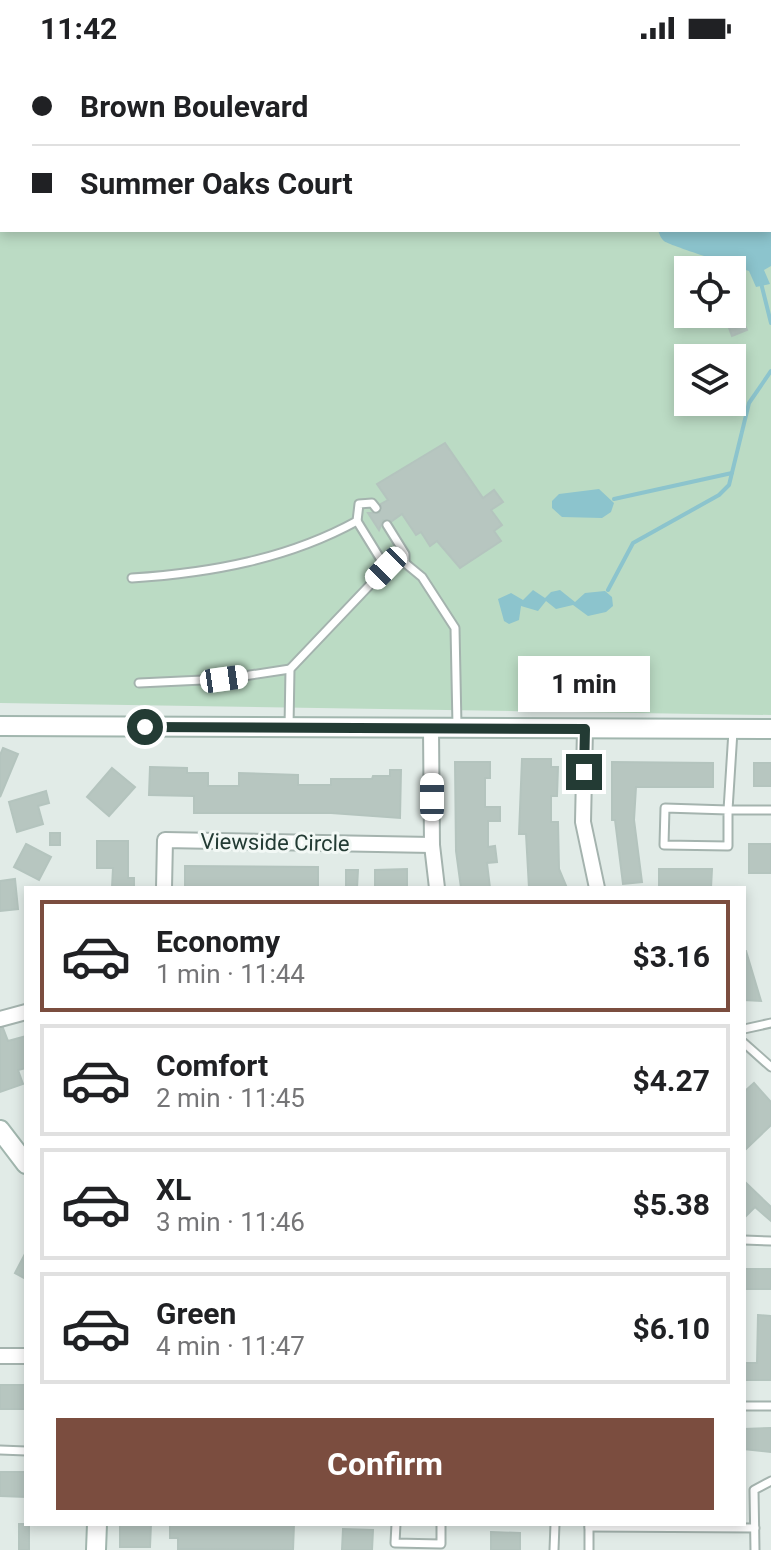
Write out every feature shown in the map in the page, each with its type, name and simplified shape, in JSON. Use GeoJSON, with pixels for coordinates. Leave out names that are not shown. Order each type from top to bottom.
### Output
{"type":"FeatureCollection","features":[{"type":"Feature","properties":{"kind":"street"},"geometry":{"type":"LineString","coordinates":[[0,726],[771,729]]}},
{"type":"Feature","properties":{"kind":"street"},"geometry":{"type":"LineString","coordinates":[[431,729],[432,845],[437,886]]}},
{"type":"Feature","properties":{"kind":"street"},"geometry":{"type":"LineString","coordinates":[[585,729],[583,822],[597,886]]}},
{"type":"Feature","properties":{"kind":"street","name":"Viewside Circle"},"geometry":{"type":"LineString","coordinates":[[164,886],[165,840],[432,845]]}},
{"type":"Feature","properties":{"kind":"street"},"geometry":{"type":"LineString","coordinates":[[0,1019],[24,1013]]}},
{"type":"Feature","properties":{"kind":"street"},"geometry":{"type":"LineString","coordinates":[[0,1130],[24,1161]]}},
{"type":"Feature","properties":{"kind":"street"},"geometry":{"type":"LineString","coordinates":[[0,1356],[24,1356]]}},
{"type":"Feature","properties":{"kind":"street"},"geometry":{"type":"LineString","coordinates":[[96,1550],[97,1526]]}},
{"type":"Feature","properties":{"kind":"lane"},"geometry":{"type":"LineString","coordinates":[[376,508],[372,503],[359,504],[357,521],[386,568]]}},
{"type":"Feature","properties":{"kind":"lane"},"geometry":{"type":"LineString","coordinates":[[132,578],[197,573],[263,559],[326,538],[357,521]]}},
{"type":"Feature","properties":{"kind":"lane"},"geometry":{"type":"LineString","coordinates":[[387,525],[405,554],[405,563]]}},
{"type":"Feature","properties":{"kind":"lane"},"geometry":{"type":"LineString","coordinates":[[139,683],[224,679],[290,669],[386,568],[405,563]]}},
{"type":"Feature","properties":{"kind":"lane"},"geometry":{"type":"LineString","coordinates":[[405,563],[422,577],[455,628],[457,728]]}},
{"type":"Feature","properties":{"kind":"lane"},"geometry":{"type":"LineString","coordinates":[[289,728],[290,669]]}},
{"type":"Feature","properties":{"kind":"lane"},"geometry":{"type":"LineString","coordinates":[[733,729],[728,810],[728,846],[664,845],[665,808],[728,810],[771,810]]}},
{"type":"Feature","properties":{"kind":"lane"},"geometry":{"type":"LineString","coordinates":[[746,1029],[771,1023]]}},
{"type":"Feature","properties":{"kind":"lane"},"geometry":{"type":"LineString","coordinates":[[746,1045],[771,1067]]}},
{"type":"Feature","properties":{"kind":"lane"},"geometry":{"type":"LineString","coordinates":[[746,1057],[752,1050]]}},
{"type":"Feature","properties":{"kind":"lane"},"geometry":{"type":"LineString","coordinates":[[746,1240],[771,1241]]}},
{"type":"Feature","properties":{"kind":"lane"},"geometry":{"type":"LineString","coordinates":[[746,1406],[771,1406]]}},
{"type":"Feature","properties":{"kind":"lane"},"geometry":{"type":"LineString","coordinates":[[0,1450],[24,1451]]}},
{"type":"Feature","properties":{"kind":"lane"},"geometry":{"type":"LineString","coordinates":[[755,1550],[754,1490],[771,1481]]}},
{"type":"Feature","properties":{"kind":"lane"},"geometry":{"type":"LineString","coordinates":[[396,1526],[395,1543],[441,1544],[441,1526]]}},
{"type":"Feature","properties":{"kind":"lane"},"geometry":{"type":"LineString","coordinates":[[554,1550],[555,1526]]}},
{"type":"Feature","properties":{"kind":"lane"},"geometry":{"type":"LineString","coordinates":[[589,1526],[589,1550]]}},
{"type":"Feature","properties":{"kind":"lane"},"geometry":{"type":"LineString","coordinates":[[644,1526],[755,1528]]}},
{"type":"Feature","properties":{"kind":"green space"},"geometry":{"type":"Polygon","coordinates":[[[0,232],[771,232],[771,715],[0,703],[0,232]]]}},
{"type":"Feature","properties":{"kind":"water"},"geometry":{"type":"Polygon","coordinates":[[[659,232],[771,232],[771,266],[764,270],[770,284],[756,287],[746,270],[746,256],[706,256],[668,243],[659,232]]]}},
{"type":"Feature","properties":{"kind":"water"},"geometry":{"type":"Polygon","coordinates":[[[599,489],[614,503],[611,512],[602,518],[562,517],[552,508],[552,501],[559,494],[599,489]]]}},
{"type":"Feature","properties":{"kind":"water"},"geometry":{"type":"Polygon","coordinates":[[[533,590],[545,598],[551,592],[560,590],[575,602],[585,593],[605,591],[612,597],[613,606],[606,612],[588,616],[573,605],[556,609],[546,601],[538,611],[521,606],[519,620],[509,624],[504,621],[498,599],[511,593],[523,600],[533,590]]]}},
{"type":"Feature","properties":{"kind":"building"},"geometry":{"type":"Polygon","coordinates":[[[729,328],[746,328],[747,330],[732,336],[729,328]]]}},
{"type":"Feature","properties":{"kind":"building"},"geometry":{"type":"Polygon","coordinates":[[[445,443],[483,498],[494,490],[503,502],[491,510],[502,525],[494,531],[501,541],[460,568],[437,541],[430,546],[421,532],[416,535],[402,514],[392,521],[383,520],[379,530],[368,513],[379,513],[381,504],[388,500],[377,484],[445,443]]]}},
{"type":"Feature","properties":{"kind":"building"},"geometry":{"type":"Polygon","coordinates":[[[3,748],[18,754],[0,797],[0,755],[3,748]]]}},
{"type":"Feature","properties":{"kind":"building"},"geometry":{"type":"Polygon","coordinates":[[[522,759],[551,759],[551,767],[558,767],[557,796],[551,796],[551,822],[558,822],[559,869],[566,886],[529,886],[526,834],[519,834],[522,759]]]}},
{"type":"Feature","properties":{"kind":"building"},"geometry":{"type":"Polygon","coordinates":[[[455,762],[490,762],[490,778],[485,778],[485,807],[500,807],[500,821],[488,821],[488,847],[495,846],[497,862],[487,863],[490,886],[461,886],[456,851],[455,762]]]}},
{"type":"Feature","properties":{"kind":"building"},"geometry":{"type":"Polygon","coordinates":[[[612,762],[713,763],[713,787],[636,787],[634,820],[642,882],[623,884],[615,820],[612,820],[612,762]]]}},
{"type":"Feature","properties":{"kind":"building"},"geometry":{"type":"Polygon","coordinates":[[[754,763],[771,763],[771,786],[754,786],[754,763]]]}},
{"type":"Feature","properties":{"kind":"building"},"geometry":{"type":"Polygon","coordinates":[[[150,767],[187,768],[187,773],[208,773],[208,786],[239,786],[239,773],[298,775],[298,785],[331,785],[331,779],[372,779],[373,776],[390,776],[390,770],[401,770],[400,818],[331,813],[194,813],[194,796],[149,795],[150,767]]]}},
{"type":"Feature","properties":{"kind":"building"},"geometry":{"type":"Polygon","coordinates":[[[112,768],[135,787],[109,816],[87,797],[112,768]]]}},
{"type":"Feature","properties":{"kind":"building"},"geometry":{"type":"Polygon","coordinates":[[[46,791],[49,803],[38,806],[43,824],[17,832],[9,802],[46,791]]]}},
{"type":"Feature","properties":{"kind":"building"},"geometry":{"type":"Polygon","coordinates":[[[50,833],[60,833],[60,845],[50,845],[50,833]]]}},
{"type":"Feature","properties":{"kind":"building"},"geometry":{"type":"Polygon","coordinates":[[[97,841],[128,841],[128,878],[134,878],[134,886],[112,886],[113,868],[97,868],[97,841]]]}},
{"type":"Feature","properties":{"kind":"building"},"geometry":{"type":"Polygon","coordinates":[[[26,844],[51,857],[39,880],[14,867],[26,844]]]}},
{"type":"Feature","properties":{"kind":"building"},"geometry":{"type":"Polygon","coordinates":[[[749,844],[771,844],[771,873],[749,873],[749,844]]]}},
{"type":"Feature","properties":{"kind":"building"},"geometry":{"type":"Polygon","coordinates":[[[185,866],[318,867],[318,886],[185,886],[185,866]]]}},
{"type":"Feature","properties":{"kind":"building"},"geometry":{"type":"Polygon","coordinates":[[[407,869],[407,886],[375,886],[375,870],[407,869]]]}},
{"type":"Feature","properties":{"kind":"building"},"geometry":{"type":"Polygon","coordinates":[[[659,869],[712,869],[711,886],[659,886],[659,869]]]}},
{"type":"Feature","properties":{"kind":"building"},"geometry":{"type":"Polygon","coordinates":[[[346,870],[358,870],[357,886],[346,886],[346,870]]]}},
{"type":"Feature","properties":{"kind":"building"},"geometry":{"type":"Polygon","coordinates":[[[15,879],[18,909],[0,911],[0,881],[15,879]]]}},
{"type":"Feature","properties":{"kind":"building"},"geometry":{"type":"Polygon","coordinates":[[[746,951],[761,1001],[746,1000],[746,951]]]}},
{"type":"Feature","properties":{"kind":"building"},"geometry":{"type":"Polygon","coordinates":[[[3,1028],[8,1041],[24,1037],[24,1068],[18,1070],[23,1084],[0,1092],[0,1029],[3,1028]]]}},
{"type":"Feature","properties":{"kind":"building"},"geometry":{"type":"Polygon","coordinates":[[[754,1083],[771,1102],[771,1125],[746,1149],[746,1090],[754,1083]]]}},
{"type":"Feature","properties":{"kind":"building"},"geometry":{"type":"Polygon","coordinates":[[[746,1183],[771,1207],[771,1221],[755,1207],[746,1216],[746,1183]]]}},
{"type":"Feature","properties":{"kind":"building"},"geometry":{"type":"Polygon","coordinates":[[[24,1256],[24,1278],[15,1273],[24,1256]]]}},
{"type":"Feature","properties":{"kind":"building"},"geometry":{"type":"Polygon","coordinates":[[[746,1269],[771,1269],[771,1289],[746,1289],[746,1269]]]}},
{"type":"Feature","properties":{"kind":"building"},"geometry":{"type":"Polygon","coordinates":[[[758,1315],[771,1316],[771,1380],[746,1380],[746,1363],[757,1363],[758,1315]]]}},
{"type":"Feature","properties":{"kind":"building"},"geometry":{"type":"Polygon","coordinates":[[[0,1385],[24,1385],[24,1409],[0,1409],[0,1385]]]}},
{"type":"Feature","properties":{"kind":"building"},"geometry":{"type":"Polygon","coordinates":[[[771,1428],[771,1452],[746,1449],[746,1429],[771,1428]]]}},
{"type":"Feature","properties":{"kind":"building"},"geometry":{"type":"Polygon","coordinates":[[[0,1472],[24,1472],[24,1497],[0,1496],[0,1472]]]}},
{"type":"Feature","properties":{"kind":"building"},"geometry":{"type":"Polygon","coordinates":[[[19,1524],[24,1524],[29,1526],[29,1550],[19,1550],[19,1524]]]}},
{"type":"Feature","properties":{"kind":"building"},"geometry":{"type":"Polygon","coordinates":[[[120,1526],[151,1526],[150,1547],[120,1547],[120,1526]]]}},
{"type":"Feature","properties":{"kind":"building"},"geometry":{"type":"Polygon","coordinates":[[[170,1526],[294,1526],[293,1550],[178,1549],[178,1538],[170,1538],[170,1526]]]}},
{"type":"Feature","properties":{"kind":"building"},"geometry":{"type":"Polygon","coordinates":[[[343,1529],[373,1530],[372,1550],[342,1550],[343,1529]]]}},
{"type":"Feature","properties":{"kind":"building"},"geometry":{"type":"Polygon","coordinates":[[[491,1532],[520,1533],[520,1550],[491,1550],[491,1532]]]}},
{"type":"Feature","properties":{"kind":"waterway"},"geometry":{"type":"LineString","coordinates":[[761,283],[771,323]]}},
{"type":"Feature","properties":{"kind":"waterway"},"geometry":{"type":"LineString","coordinates":[[608,590],[633,543],[719,495],[729,485],[749,403],[771,371]]}},
{"type":"Feature","properties":{"kind":"waterway"},"geometry":{"type":"LineString","coordinates":[[614,499],[732,473]]}},
{"type":"Feature","properties":{"kind":"route"},"geometry":{"type":"LineString","coordinates":[[145,727],[585,729],[584,772]]}}]}
